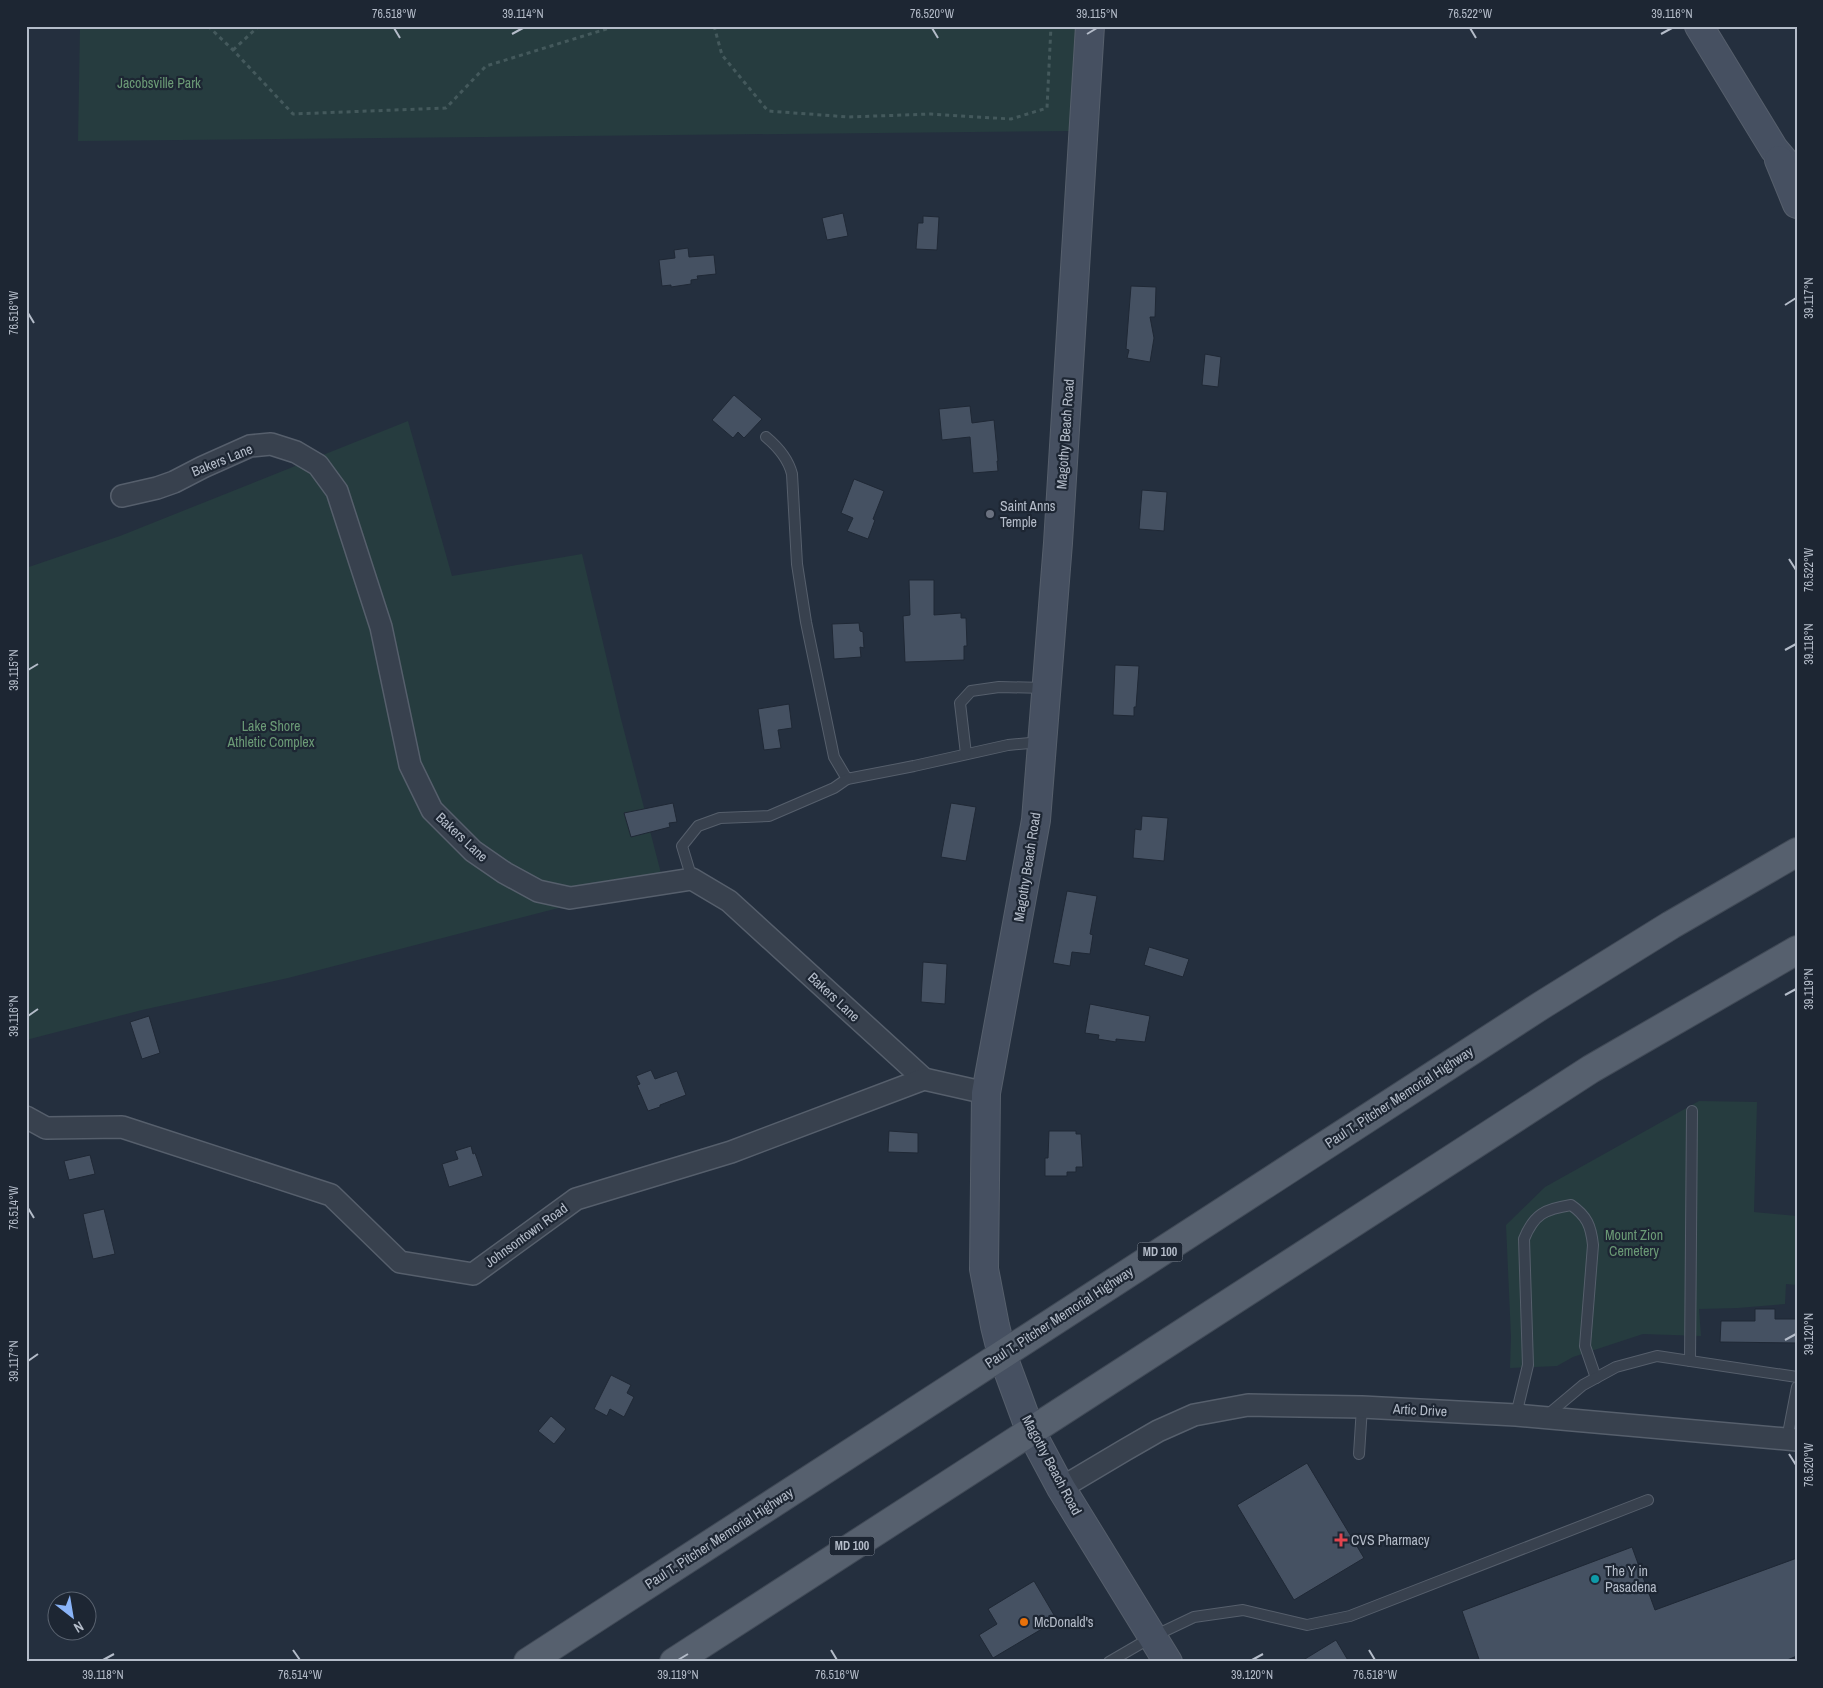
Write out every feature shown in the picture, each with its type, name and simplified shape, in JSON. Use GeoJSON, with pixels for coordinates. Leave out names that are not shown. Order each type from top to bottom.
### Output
{"type":"FeatureCollection","features":[{"type":"Feature","properties":{"kind":"main road","name":"Paul T. Pitcher Memorial Highway"},"geometry":{"type":"LineString","coordinates":[[528,1662],[1542,1005],[1671,925],[1797,852]]}},
{"type":"Feature","properties":{"kind":"main road","name":"MD 100"},"geometry":{"type":"LineString","coordinates":[[674,1662],[1591,1069],[1797,950]]}},
{"type":"Feature","properties":{"kind":"street","name":"Magothy Beach Road"},"geometry":{"type":"LineString","coordinates":[[1090,26],[1058,542],[1036,820],[986,1093],[984,1269],[1002,1354],[1030,1430],[1061,1488],[1168,1662]]}},
{"type":"Feature","properties":{"kind":"street"},"geometry":{"type":"LineString","coordinates":[[1699,26],[1774,149],[1797,204]]}},
{"type":"Feature","properties":{"kind":"street"},"geometry":{"type":"LineString","coordinates":[[1774,149],[1797,176]]}},
{"type":"Feature","properties":{"kind":"street","name":"Bakers Lane"},"geometry":{"type":"LineString","coordinates":[[122,496],[174,482],[250,446],[271,444],[296,452],[318,465],[337,490],[381,627],[410,765],[432,810],[474,851],[505,873],[538,891],[570,898],[692,879],[729,901],[924,1080]]}},
{"type":"Feature","properties":{"kind":"street"},"geometry":{"type":"LineString","coordinates":[[924,1080],[986,1093]]}},
{"type":"Feature","properties":{"kind":"street","name":"Johnsontown Road"},"geometry":{"type":"LineString","coordinates":[[26,1117],[46,1128],[122,1127],[331,1195],[400,1262],[473,1274],[576,1199],[731,1152],[924,1080]]}},
{"type":"Feature","properties":{"kind":"street","name":"Artic Drive"},"geometry":{"type":"LineString","coordinates":[[1061,1488],[1158,1431],[1194,1416],[1248,1405],[1362,1407],[1516,1414],[1792,1439]]}},
{"type":"Feature","properties":{"kind":"lane"},"geometry":{"type":"LineString","coordinates":[[766,437],[789,463],[792,474],[797,564],[806,622],[834,757],[847,779]]}},
{"type":"Feature","properties":{"kind":"lane"},"geometry":{"type":"LineString","coordinates":[[966,754],[960,703],[972,691],[999,688],[1046,688]]}},
{"type":"Feature","properties":{"kind":"lane"},"geometry":{"type":"LineString","coordinates":[[692,879],[682,846],[698,826],[720,818],[769,816],[834,788],[847,779],[1008,745],[1042,742]]}},
{"type":"Feature","properties":{"kind":"lane"},"geometry":{"type":"LineString","coordinates":[[1690,1362],[1692,1111]]}},
{"type":"Feature","properties":{"kind":"lane"},"geometry":{"type":"LineString","coordinates":[[1516,1414],[1528,1365],[1523,1258],[1524,1239],[1530,1225],[1540,1214],[1558,1207],[1570,1206],[1581,1212],[1591,1229],[1593,1245],[1585,1346],[1596,1378]]}},
{"type":"Feature","properties":{"kind":"lane"},"geometry":{"type":"LineString","coordinates":[[1545,1417],[1583,1386],[1616,1367],[1657,1356],[1797,1377]]}},
{"type":"Feature","properties":{"kind":"lane"},"geometry":{"type":"LineString","coordinates":[[1792,1439],[1797,1387]]}},
{"type":"Feature","properties":{"kind":"lane"},"geometry":{"type":"LineString","coordinates":[[1359,1454],[1362,1407]]}},
{"type":"Feature","properties":{"kind":"lane"},"geometry":{"type":"LineString","coordinates":[[1109,1662],[1152,1637],[1194,1617],[1242,1610],[1307,1625],[1350,1616],[1648,1500]]}},
{"type":"Feature","properties":{"kind":"path"},"geometry":{"type":"LineString","coordinates":[[208,26],[233,50],[292,114],[446,108],[486,66],[616,26]]}},
{"type":"Feature","properties":{"kind":"path"},"geometry":{"type":"LineString","coordinates":[[233,50],[259,26]]}},
{"type":"Feature","properties":{"kind":"path"},"geometry":{"type":"LineString","coordinates":[[714,26],[722,55],[768,111],[849,117],[931,114],[1011,119],[1047,108],[1051,26]]}},
{"type":"Feature","properties":{"kind":"green space","name":"Jacobsville Park"},"geometry":{"type":"Polygon","coordinates":[[[80,26],[1077,26],[1074,131],[78,141],[80,26]]]}},
{"type":"Feature","properties":{"kind":"green space","name":"Lake Shore Athletic Complex"},"geometry":{"type":"Polygon","coordinates":[[[408,421],[452,576],[582,554],[621,719],[663,881],[288,978],[142,1010],[26,1040],[26,568],[120,536],[408,421]]]}},
{"type":"Feature","properties":{"kind":"green space","name":"Mount Zion Cemetery"},"geometry":{"type":"Polygon","coordinates":[[[1699,1101],[1757,1102],[1754,1212],[1797,1216],[1797,1285],[1786,1284],[1785,1304],[1699,1309],[1701,1336],[1643,1334],[1573,1357],[1557,1366],[1510,1368],[1511,1337],[1506,1225],[1545,1187],[1699,1101]]]}},
{"type":"Feature","properties":{"kind":"building"},"geometry":{"type":"Polygon","coordinates":[[[843,213],[848,236],[827,240],[822,218],[843,213]]]}},
{"type":"Feature","properties":{"kind":"building"},"geometry":{"type":"Polygon","coordinates":[[[923,216],[939,217],[937,250],[916,249],[918,223],[923,223],[923,216]]]}},
{"type":"Feature","properties":{"kind":"building"},"geometry":{"type":"Polygon","coordinates":[[[688,248],[689,257],[714,255],[716,274],[697,276],[698,279],[691,280],[691,284],[671,287],[671,285],[662,286],[659,260],[675,258],[674,250],[688,248]]]}},
{"type":"Feature","properties":{"kind":"building"},"geometry":{"type":"Polygon","coordinates":[[[1131,286],[1156,287],[1155,317],[1150,317],[1154,338],[1150,362],[1127,358],[1129,350],[1126,349],[1131,286]]]}},
{"type":"Feature","properties":{"kind":"building"},"geometry":{"type":"Polygon","coordinates":[[[1205,354],[1221,357],[1218,387],[1202,385],[1205,354]]]}},
{"type":"Feature","properties":{"kind":"building"},"geometry":{"type":"Polygon","coordinates":[[[734,395],[762,419],[744,438],[738,432],[733,438],[712,420],[734,395]]]}},
{"type":"Feature","properties":{"kind":"building"},"geometry":{"type":"Polygon","coordinates":[[[970,406],[972,423],[994,420],[998,471],[973,473],[970,437],[942,440],[939,409],[970,406]]]}},
{"type":"Feature","properties":{"kind":"building"},"geometry":{"type":"Polygon","coordinates":[[[854,479],[884,491],[873,519],[875,520],[868,539],[847,531],[853,518],[841,513],[854,479]]]}},
{"type":"Feature","properties":{"kind":"building"},"geometry":{"type":"Polygon","coordinates":[[[1142,490],[1167,492],[1164,531],[1139,529],[1142,490]]]}},
{"type":"Feature","properties":{"kind":"building"},"geometry":{"type":"Polygon","coordinates":[[[909,580],[934,580],[934,615],[961,613],[961,618],[966,618],[967,646],[964,646],[964,660],[905,662],[903,616],[910,615],[909,580]]]}},
{"type":"Feature","properties":{"kind":"building"},"geometry":{"type":"Polygon","coordinates":[[[859,623],[860,631],[863,632],[864,648],[860,647],[861,657],[834,659],[832,624],[859,623]]]}},
{"type":"Feature","properties":{"kind":"building"},"geometry":{"type":"Polygon","coordinates":[[[1115,665],[1139,666],[1134,716],[1113,715],[1115,665]]]}},
{"type":"Feature","properties":{"kind":"building"},"geometry":{"type":"Polygon","coordinates":[[[789,704],[792,728],[778,730],[781,748],[764,750],[758,709],[789,704]]]}},
{"type":"Feature","properties":{"kind":"building"},"geometry":{"type":"Polygon","coordinates":[[[673,803],[677,822],[669,823],[670,827],[631,837],[624,813],[673,803]]]}},
{"type":"Feature","properties":{"kind":"building"},"geometry":{"type":"Polygon","coordinates":[[[951,803],[976,807],[966,861],[941,857],[951,803]]]}},
{"type":"Feature","properties":{"kind":"building"},"geometry":{"type":"Polygon","coordinates":[[[1142,816],[1168,818],[1164,861],[1133,858],[1135,829],[1141,830],[1142,816]]]}},
{"type":"Feature","properties":{"kind":"building"},"geometry":{"type":"Polygon","coordinates":[[[1067,891],[1097,896],[1090,934],[1093,935],[1090,954],[1072,952],[1070,966],[1053,963],[1067,891]]]}},
{"type":"Feature","properties":{"kind":"building"},"geometry":{"type":"Polygon","coordinates":[[[1149,947],[1189,959],[1183,977],[1144,965],[1149,947]]]}},
{"type":"Feature","properties":{"kind":"building"},"geometry":{"type":"Polygon","coordinates":[[[923,962],[947,964],[945,1004],[921,1002],[923,962]]]}},
{"type":"Feature","properties":{"kind":"building"},"geometry":{"type":"Polygon","coordinates":[[[1090,1004],[1150,1016],[1145,1042],[1116,1039],[1116,1042],[1098,1039],[1099,1035],[1085,1033],[1090,1004]]]}},
{"type":"Feature","properties":{"kind":"building"},"geometry":{"type":"Polygon","coordinates":[[[149,1016],[160,1053],[142,1059],[130,1022],[149,1016]]]}},
{"type":"Feature","properties":{"kind":"building"},"geometry":{"type":"Polygon","coordinates":[[[651,1070],[655,1079],[677,1071],[686,1095],[648,1111],[637,1085],[640,1084],[636,1076],[651,1070]]]}},
{"type":"Feature","properties":{"kind":"building"},"geometry":{"type":"Polygon","coordinates":[[[889,1131],[918,1133],[918,1153],[888,1152],[889,1131]]]}},
{"type":"Feature","properties":{"kind":"building"},"geometry":{"type":"Polygon","coordinates":[[[1049,1131],[1076,1131],[1076,1134],[1081,1134],[1083,1167],[1076,1167],[1076,1172],[1067,1172],[1067,1176],[1045,1176],[1045,1158],[1048,1158],[1049,1131]]]}},
{"type":"Feature","properties":{"kind":"building"},"geometry":{"type":"Polygon","coordinates":[[[471,1146],[483,1176],[449,1187],[442,1164],[458,1159],[455,1151],[471,1146]]]}},
{"type":"Feature","properties":{"kind":"building"},"geometry":{"type":"Polygon","coordinates":[[[90,1155],[95,1174],[69,1180],[64,1161],[90,1155]]]}},
{"type":"Feature","properties":{"kind":"building"},"geometry":{"type":"Polygon","coordinates":[[[104,1209],[115,1254],[93,1259],[83,1214],[104,1209]]]}},
{"type":"Feature","properties":{"kind":"building"},"geometry":{"type":"Polygon","coordinates":[[[1755,1309],[1775,1309],[1775,1319],[1797,1319],[1797,1343],[1720,1342],[1721,1321],[1755,1321],[1755,1309]]]}},
{"type":"Feature","properties":{"kind":"building"},"geometry":{"type":"Polygon","coordinates":[[[611,1375],[631,1385],[627,1393],[634,1397],[624,1417],[610,1409],[607,1416],[594,1409],[611,1375]]]}},
{"type":"Feature","properties":{"kind":"building"},"geometry":{"type":"Polygon","coordinates":[[[551,1416],[566,1429],[554,1444],[538,1431],[551,1416]]]}},
{"type":"Feature","properties":{"kind":"building","name":"CVS Pharmacy"},"geometry":{"type":"Polygon","coordinates":[[[1307,1463],[1364,1558],[1294,1600],[1237,1505],[1307,1463]]]}},
{"type":"Feature","properties":{"kind":"building","name":"The Y in Pasadena"},"geometry":{"type":"Polygon","coordinates":[[[1632,1547],[1655,1610],[1797,1558],[1797,1656],[1782,1662],[1480,1662],[1462,1611],[1632,1547]]]}},
{"type":"Feature","properties":{"kind":"building","name":"McDonald's"},"geometry":{"type":"Polygon","coordinates":[[[1034,1581],[1057,1620],[993,1658],[979,1635],[997,1624],[988,1609],[1034,1581]]]}},
{"type":"Feature","properties":{"kind":"building"},"geometry":{"type":"Polygon","coordinates":[[[1336,1640],[1349,1662],[1300,1662],[1336,1640]]]}},
{"type":"Feature","properties":{"kind":"place","name":"Saint Anns Temple"},"geometry":{"type":"Point","coordinates":[990,514]}},
{"type":"Feature","properties":{"kind":"place","name":"CVS Pharmacy"},"geometry":{"type":"Point","coordinates":[1341,1540]}},
{"type":"Feature","properties":{"kind":"place","name":"The Y in Pasadena"},"geometry":{"type":"Point","coordinates":[1595,1579]}},
{"type":"Feature","properties":{"kind":"place","name":"McDonald's"},"geometry":{"type":"Point","coordinates":[1024,1622]}}]}
